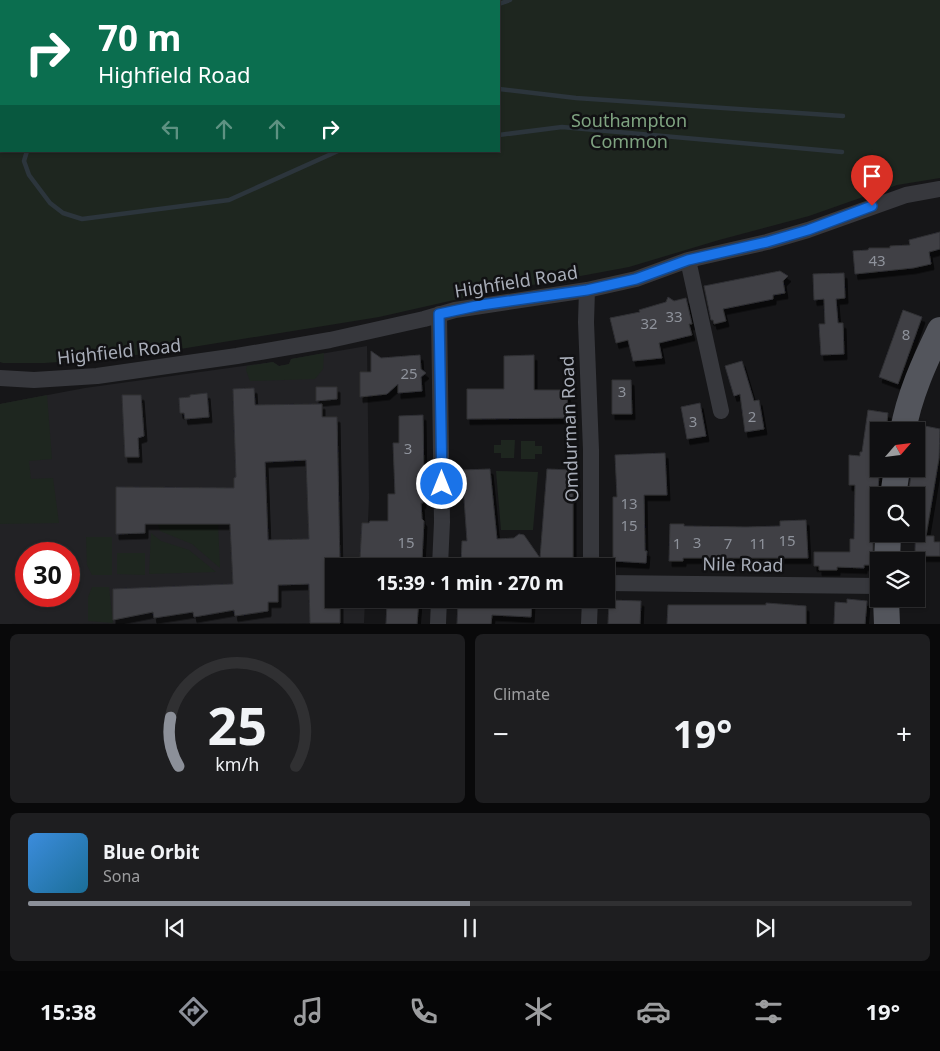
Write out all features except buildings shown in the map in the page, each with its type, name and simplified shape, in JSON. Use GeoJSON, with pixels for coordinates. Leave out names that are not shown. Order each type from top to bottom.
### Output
{"type":"FeatureCollection","features":[{"type":"Feature","properties":{"kind":"main road"},"geometry":{"type":"LineString","coordinates":[[905,422],[910,403],[932,366],[940,330]]}},
{"type":"Feature","properties":{"kind":"main road"},"geometry":{"type":"LineString","coordinates":[[886,607],[887,624]]}},
{"type":"Feature","properties":{"kind":"street","name":"Highfield Road"},"geometry":{"type":"LineString","coordinates":[[0,378],[34,380],[97,376],[237,356],[377,330],[481,305],[587,290],[636,279],[688,260],[767,242],[906,195],[940,189]]}},
{"type":"Feature","properties":{"kind":"street"},"geometry":{"type":"LineString","coordinates":[[688,260],[721,411]]}},
{"type":"Feature","properties":{"kind":"street","name":"Omdurman Road"},"geometry":{"type":"LineString","coordinates":[[587,290],[586,322],[591,457],[591,558]]}},
{"type":"Feature","properties":{"kind":"street"},"geometry":{"type":"LineString","coordinates":[[439,314],[442,522],[440,558]]}},
{"type":"Feature","properties":{"kind":"street","name":"Nile Road"},"geometry":{"type":"LineString","coordinates":[[615,583],[870,586]]}},
{"type":"Feature","properties":{"kind":"street"},"geometry":{"type":"LineString","coordinates":[[438,624],[439,608]]}},
{"type":"Feature","properties":{"kind":"street"},"geometry":{"type":"LineString","coordinates":[[589,624],[590,608]]}},
{"type":"Feature","properties":{"kind":"shaded area"},"geometry":{"type":"Polygon","coordinates":[[[367,346],[369,498],[366,558],[325,558],[325,608],[365,608],[364,623],[0,624],[0,404],[85,388],[273,362],[279,366],[289,364],[291,359],[367,346]]]}},
{"type":"Feature","properties":{"kind":"green space","name":"Southampton Common"},"geometry":{"type":"Polygon","coordinates":[[[500,0],[940,0],[940,178],[897,185],[809,216],[629,267],[463,298],[379,317],[168,351],[105,359],[44,363],[0,362],[0,152],[500,152],[500,0]]]}},
{"type":"Feature","properties":{"kind":"green space"},"geometry":{"type":"Polygon","coordinates":[[[324,353],[323,369],[315,379],[250,381],[246,370],[247,366],[273,362],[279,366],[289,364],[291,359],[324,353]]]}},
{"type":"Feature","properties":{"kind":"green space"},"geometry":{"type":"Polygon","coordinates":[[[47,395],[52,459],[29,461],[31,479],[53,478],[59,523],[0,524],[0,404],[47,395]]]}},
{"type":"Feature","properties":{"kind":"green space"},"geometry":{"type":"Polygon","coordinates":[[[501,440],[515,440],[514,458],[501,458],[501,453],[494,453],[494,445],[501,445],[501,440]]]}},
{"type":"Feature","properties":{"kind":"green space"},"geometry":{"type":"Polygon","coordinates":[[[521,441],[535,441],[535,446],[542,446],[542,454],[535,454],[535,459],[521,459],[521,441]]]}},
{"type":"Feature","properties":{"kind":"green space"},"geometry":{"type":"Polygon","coordinates":[[[496,471],[538,472],[533,530],[501,530],[496,471]]]}},
{"type":"Feature","properties":{"kind":"green space"},"geometry":{"type":"Polygon","coordinates":[[[158,524],[218,524],[220,568],[192,544],[160,531],[158,524]]]}},
{"type":"Feature","properties":{"kind":"green space"},"geometry":{"type":"Polygon","coordinates":[[[151,533],[161,541],[189,550],[216,572],[149,574],[151,533]]]}},
{"type":"Feature","properties":{"kind":"green space"},"geometry":{"type":"Polygon","coordinates":[[[86,537],[112,537],[112,575],[92,575],[87,565],[86,537]]]}},
{"type":"Feature","properties":{"kind":"green space"},"geometry":{"type":"Polygon","coordinates":[[[117,553],[145,553],[145,575],[117,574],[117,553]]]}},
{"type":"Feature","properties":{"kind":"green space"},"geometry":{"type":"Polygon","coordinates":[[[92,587],[109,587],[113,623],[88,621],[88,597],[92,587]]]}},
{"type":"Feature","properties":{"kind":"waterway"},"geometry":{"type":"LineString","coordinates":[[500,4],[510,0]]}},
{"type":"Feature","properties":{"kind":"waterway"},"geometry":{"type":"LineString","coordinates":[[500,89],[576,98],[843,116]]}},
{"type":"Feature","properties":{"kind":"waterway"},"geometry":{"type":"LineString","coordinates":[[500,135],[562,127],[842,152]]}},
{"type":"Feature","properties":{"kind":"waterway"},"geometry":{"type":"LineString","coordinates":[[27,152],[24,161],[29,175],[50,203],[63,213],[82,219],[229,200],[336,152]]}},
{"type":"Feature","properties":{"kind":"route"},"geometry":{"type":"LineString","coordinates":[[442,484],[441,321],[439,314],[481,305],[587,290],[636,279],[688,260],[767,242],[808,230],[872,206]]}}]}
